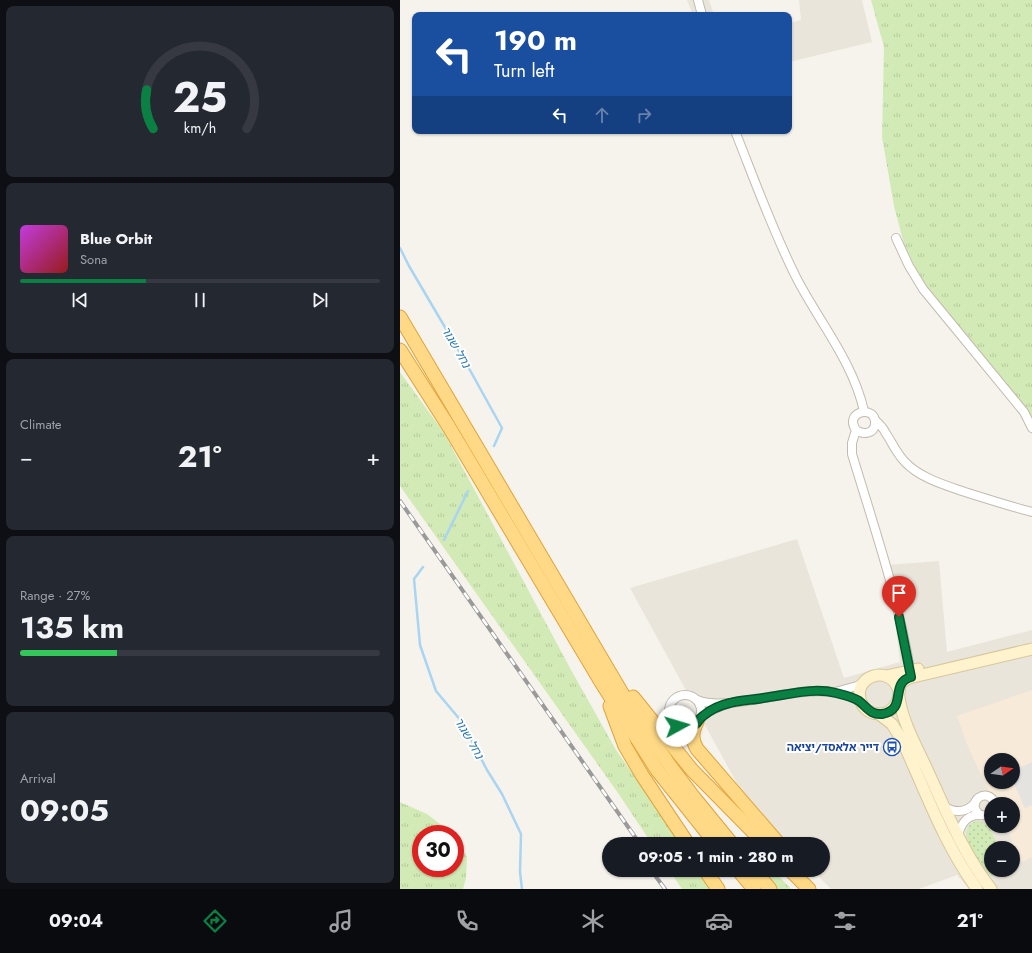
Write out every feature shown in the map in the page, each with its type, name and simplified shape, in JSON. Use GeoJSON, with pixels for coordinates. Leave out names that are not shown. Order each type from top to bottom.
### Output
{"type":"FeatureCollection","features":[{"type":"Feature","properties":{"kind":"highway"},"geometry":{"type":"LineString","coordinates":[[400,317],[629,705],[668,763],[696,801],[726,837]]}},
{"type":"Feature","properties":{"kind":"highway"},"geometry":{"type":"LineString","coordinates":[[400,350],[496,504],[601,682],[657,770],[710,837]]}},
{"type":"Feature","properties":{"kind":"highway"},"geometry":{"type":"LineString","coordinates":[[595,648],[692,770],[757,837]]}},
{"type":"Feature","properties":{"kind":"highway"},"geometry":{"type":"LineString","coordinates":[[601,682],[625,746],[642,775],[683,837]]}},
{"type":"Feature","properties":{"kind":"highway"},"geometry":{"type":"LineString","coordinates":[[699,720],[692,733],[697,749],[773,837]]}},
{"type":"Feature","properties":{"kind":"highway"},"geometry":{"type":"LineString","coordinates":[[710,877],[718,889]]}},
{"type":"Feature","properties":{"kind":"highway"},"geometry":{"type":"LineString","coordinates":[[744,877],[754,889]]}},
{"type":"Feature","properties":{"kind":"highway"},"geometry":{"type":"LineString","coordinates":[[760,877],[770,889]]}},
{"type":"Feature","properties":{"kind":"highway"},"geometry":{"type":"LineString","coordinates":[[797,877],[809,889]]}},
{"type":"Feature","properties":{"kind":"highway"},"geometry":{"type":"LineString","coordinates":[[801,877],[809,889]]}},
{"type":"Feature","properties":{"kind":"main road"},"geometry":{"type":"LineString","coordinates":[[976,889],[949,844],[902,740],[892,724],[879,714],[870,712],[863,704],[860,695],[861,689],[868,678],[874,676],[911,674],[996,658],[1032,649]]}},
{"type":"Feature","properties":{"kind":"main road"},"geometry":{"type":"LineString","coordinates":[[879,714],[892,710],[898,702],[901,683],[911,674]]}},
{"type":"Feature","properties":{"kind":"main road"},"geometry":{"type":"LineString","coordinates":[[886,676],[895,683],[899,694],[902,711],[910,731],[958,836],[974,864],[991,889]]}},
{"type":"Feature","properties":{"kind":"street"},"geometry":{"type":"LineString","coordinates":[[698,0],[701,12]]}},
{"type":"Feature","properties":{"kind":"street"},"geometry":{"type":"LineString","coordinates":[[736,134],[783,250],[798,282],[846,363],[859,390],[864,411]]}},
{"type":"Feature","properties":{"kind":"street"},"geometry":{"type":"LineString","coordinates":[[896,238],[909,266],[923,289],[1024,412],[1032,428]]}},
{"type":"Feature","properties":{"kind":"street"},"geometry":{"type":"LineString","coordinates":[[875,420],[874,427],[870,432],[862,434],[856,430],[853,424],[855,416],[858,414],[864,411],[872,414],[899,454],[906,463],[916,471],[930,479],[1009,506],[1032,512]]}},
{"type":"Feature","properties":{"kind":"street"},"geometry":{"type":"LineString","coordinates":[[856,430],[852,443],[852,454],[884,559],[896,604],[911,674]]}},
{"type":"Feature","properties":{"kind":"street"},"geometry":{"type":"LineString","coordinates":[[835,692],[864,683]]}},
{"type":"Feature","properties":{"kind":"street"},"geometry":{"type":"LineString","coordinates":[[730,703],[718,708],[699,720],[693,726],[682,728],[673,722],[669,713],[672,703],[679,696],[690,696],[706,703],[730,703],[820,691],[835,692],[853,698],[863,704]]}},
{"type":"Feature","properties":{"kind":"street"},"geometry":{"type":"LineString","coordinates":[[697,700],[701,707],[699,720]]}},
{"type":"Feature","properties":{"kind":"street"},"geometry":{"type":"LineString","coordinates":[[944,807],[953,811],[963,811],[975,803],[979,797],[986,795],[990,797]]}},
{"type":"Feature","properties":{"kind":"street"},"geometry":{"type":"LineString","coordinates":[[975,803],[976,810],[980,815]]}},
{"type":"Feature","properties":{"kind":"street"},"geometry":{"type":"LineString","coordinates":[[958,836],[959,828],[965,820],[974,816],[984,816]]}},
{"type":"Feature","properties":{"kind":"shaded area"},"geometry":{"type":"Polygon","coordinates":[[[687,0],[709,0],[713,12],[692,12],[687,0]]]}},
{"type":"Feature","properties":{"kind":"shaded area"},"geometry":{"type":"Polygon","coordinates":[[[799,0],[862,0],[872,42],[792,61],[792,22],[801,20],[799,0]]]}},
{"type":"Feature","properties":{"kind":"shaded area"},"geometry":{"type":"Polygon","coordinates":[[[797,539],[844,678],[900,662],[888,565],[939,561],[947,652],[1032,630],[1032,889],[969,889],[957,875],[919,889],[831,889],[819,877],[830,877],[830,837],[778,837],[752,811],[630,588],[797,539]]]}},
{"type":"Feature","properties":{"kind":"shaded area"},"geometry":{"type":"Polygon","coordinates":[[[1032,690],[1032,857],[1022,862],[1020,858],[1020,841],[1012,841],[1008,833],[1020,833],[1020,797],[992,797],[988,789],[1020,789],[1020,753],[984,753],[984,781],[968,747],[957,716],[1032,690]]]}},
{"type":"Feature","properties":{"kind":"shaded area"},"geometry":{"type":"Polygon","coordinates":[[[1032,762],[1032,805],[1025,808],[1017,789],[1020,789],[1020,768],[1032,762]]]}},
{"type":"Feature","properties":{"kind":"green space"},"geometry":{"type":"Polygon","coordinates":[[[871,0],[1032,0],[1032,435],[1017,404],[924,286],[904,244],[894,206],[882,137],[884,47],[871,0]]]}},
{"type":"Feature","properties":{"kind":"green space"},"geometry":{"type":"Polygon","coordinates":[[[400,372],[444,433],[570,668],[616,750],[677,837],[647,837],[618,793],[400,486],[400,372]]]}},
{"type":"Feature","properties":{"kind":"green space"},"geometry":{"type":"Polygon","coordinates":[[[400,802],[427,814],[441,825],[412,825],[412,877],[464,877],[464,852],[467,857],[466,878],[463,889],[400,889],[400,802]]]}},
{"type":"Feature","properties":{"kind":"green space"},"geometry":{"type":"Polygon","coordinates":[[[976,821],[981,821],[984,823],[984,833],[992,833],[996,841],[984,841],[984,867],[967,840],[969,826],[976,821]]]}},
{"type":"Feature","properties":{"kind":"green space"},"geometry":{"type":"Polygon","coordinates":[[[674,877],[704,877],[712,889],[682,889],[674,877]]]}},
{"type":"Feature","properties":{"kind":"green space"},"geometry":{"type":"Polygon","coordinates":[[[766,877],[780,877],[791,889],[777,889],[766,877]]]}},
{"type":"Feature","properties":{"kind":"waterway","name":"נחל שגור"},"geometry":{"type":"LineString","coordinates":[[400,248],[502,428],[494,446]]}},
{"type":"Feature","properties":{"kind":"waterway","name":"נחל שגור"},"geometry":{"type":"LineString","coordinates":[[444,540],[468,491]]}},
{"type":"Feature","properties":{"kind":"waterway","name":"נחל שגור"},"geometry":{"type":"LineString","coordinates":[[423,567],[414,579],[420,645],[436,691],[462,722],[487,770],[502,794],[521,834],[520,872],[522,889]]}},
{"type":"Feature","properties":{"kind":"railway"},"geometry":{"type":"LineString","coordinates":[[400,501],[635,837]]}},
{"type":"Feature","properties":{"kind":"railway"},"geometry":{"type":"LineString","coordinates":[[656,877],[665,889]]}},
{"type":"Feature","properties":{"kind":"place","name":"דייר אלאסד/יציאה"},"geometry":{"type":"Point","coordinates":[892,747]}},
{"type":"Feature","properties":{"kind":"route"},"geometry":{"type":"LineString","coordinates":[[677,726],[682,728],[693,726],[704,715],[730,703],[820,691],[835,692],[853,698],[863,704],[870,712],[876,714],[882,714],[892,710],[898,702],[901,683],[911,677],[899,617]]}}]}
